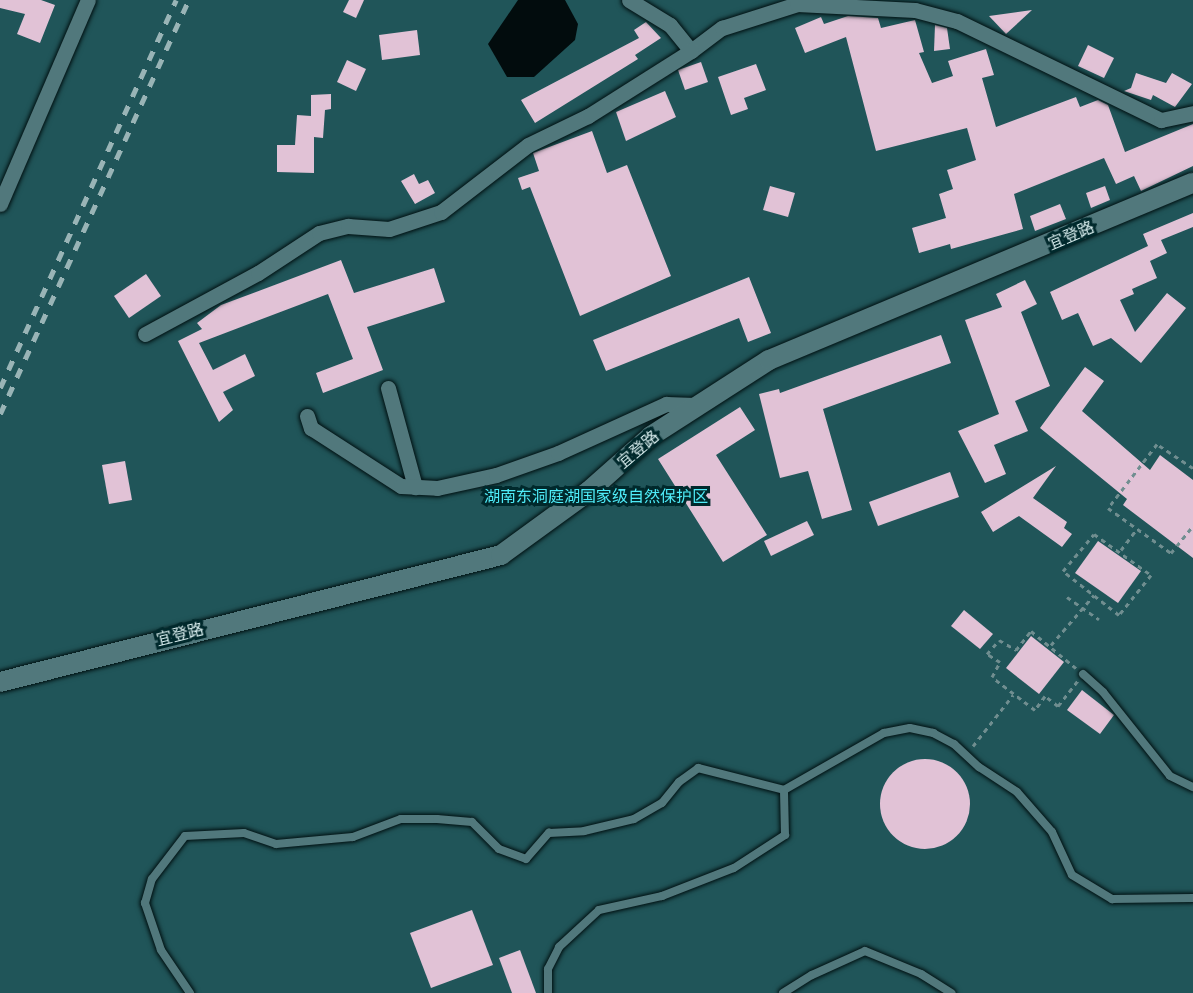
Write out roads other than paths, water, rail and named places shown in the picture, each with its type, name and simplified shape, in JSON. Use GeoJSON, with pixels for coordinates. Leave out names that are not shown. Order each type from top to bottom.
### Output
{"type":"FeatureCollection","features":[{"type":"Feature","properties":{"kind":"street"},"geometry":{"type":"LineString","coordinates":[[0,204],[88,0]]}},
{"type":"Feature","properties":{"kind":"street"},"geometry":{"type":"LineString","coordinates":[[628,0],[670,26],[691,51]]}},
{"type":"Feature","properties":{"kind":"street"},"geometry":{"type":"LineString","coordinates":[[145,334],[258,273],[319,233],[348,226],[389,229],[441,212],[528,145],[588,116],[691,51],[722,27],[797,4],[915,10],[957,21],[1161,120],[1193,113]]}},
{"type":"Feature","properties":{"kind":"street","name":"宜登路"},"geometry":{"type":"LineString","coordinates":[[0,682],[501,555],[589,491],[651,436],[694,405],[769,360],[1193,183]]}},
{"type":"Feature","properties":{"kind":"street"},"geometry":{"type":"LineString","coordinates":[[388,388],[415,487]]}},
{"type":"Feature","properties":{"kind":"street"},"geometry":{"type":"LineString","coordinates":[[307,416],[311,428],[367,467],[401,486],[438,488],[496,475],[568,448],[666,404],[694,405]]}},
{"type":"Feature","properties":{"kind":"lane"},"geometry":{"type":"LineString","coordinates":[[1083,675],[1103,692],[1170,776],[1193,787]]}},
{"type":"Feature","properties":{"kind":"lane"},"geometry":{"type":"LineString","coordinates":[[190,993],[161,950],[145,903],[152,879],[185,836],[243,833],[276,844],[353,837],[401,819],[437,819],[472,822],[499,849],[526,859],[549,833],[584,831],[634,819],[662,803],[679,782],[698,768],[784,790],[884,733],[910,728],[933,733],[967,754],[979,767],[1017,792],[1052,832],[1072,875],[1112,899],[1193,898]]}},
{"type":"Feature","properties":{"kind":"lane"},"geometry":{"type":"LineString","coordinates":[[548,993],[548,969],[559,948],[599,910],[662,896],[734,868],[785,835],[784,790]]}},
{"type":"Feature","properties":{"kind":"lane"},"geometry":{"type":"LineString","coordinates":[[783,993],[812,975],[865,951],[921,974],[951,993]]}},
{"type":"Feature","properties":{"kind":"railway"},"geometry":{"type":"LineString","coordinates":[[0,388],[176,0]]}},
{"type":"Feature","properties":{"kind":"railway"},"geometry":{"type":"LineString","coordinates":[[0,414],[189,0]]}},
{"type":"Feature","properties":{"kind":"park label","name":"湖南东洞庭湖国家级自然保护区"},"geometry":{"type":"Point","coordinates":[596,496]}}]}
